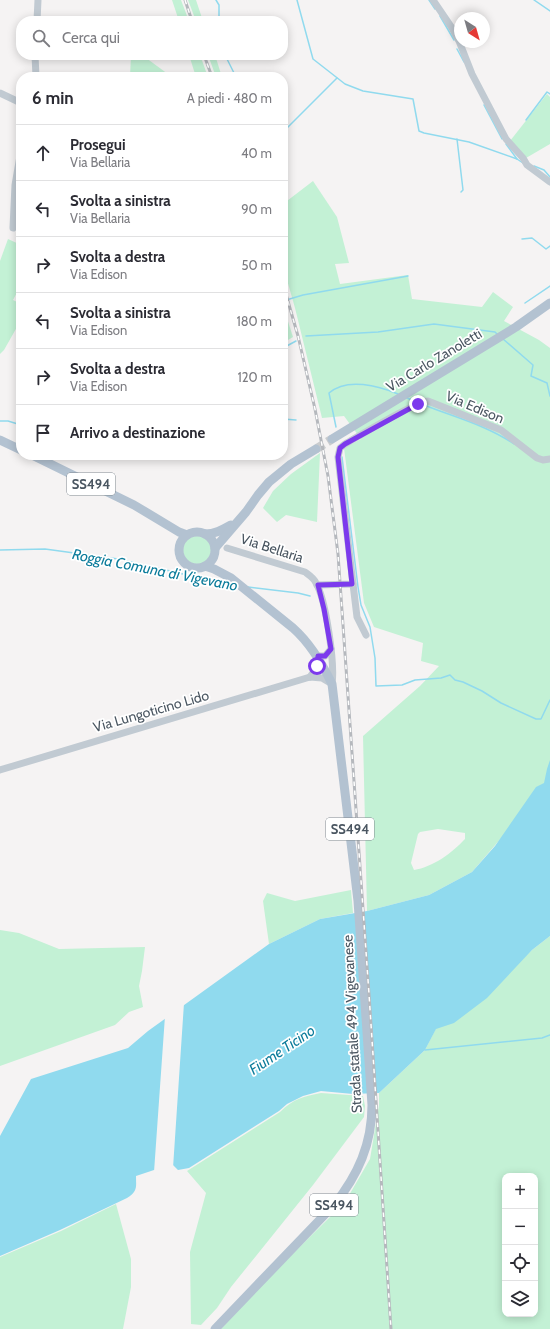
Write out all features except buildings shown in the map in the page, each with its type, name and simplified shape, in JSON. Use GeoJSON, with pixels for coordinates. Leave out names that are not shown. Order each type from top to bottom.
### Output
{"type":"FeatureCollection","features":[{"type":"Feature","properties":{"kind":"main road","name":"Via Carlo Zanoletti"},"geometry":{"type":"LineString","coordinates":[[332,439],[501,337],[550,303]]}},
{"type":"Feature","properties":{"kind":"main road"},"geometry":{"type":"LineString","coordinates":[[0,440],[16,448]]}},
{"type":"Feature","properties":{"kind":"main road"},"geometry":{"type":"LineString","coordinates":[[205,566],[209,563],[215,551],[270,482],[291,464],[316,449]]}},
{"type":"Feature","properties":{"kind":"main road","name":"SS494"},"geometry":{"type":"LineString","coordinates":[[42,460],[128,502],[179,532],[187,535],[196,532],[205,534],[212,540],[218,564],[241,587],[294,628],[319,659],[332,684]]}},
{"type":"Feature","properties":{"kind":"main road","name":"SS494"},"geometry":{"type":"LineString","coordinates":[[149,514],[173,534],[178,541],[179,556],[185,565],[194,568],[205,566],[231,578]]}},
{"type":"Feature","properties":{"kind":"main road"},"geometry":{"type":"LineString","coordinates":[[205,534],[219,532],[239,520]]}},
{"type":"Feature","properties":{"kind":"main road"},"geometry":{"type":"LineString","coordinates":[[179,546],[183,538],[187,535]]}},
{"type":"Feature","properties":{"kind":"main road","name":"Strada statale 494 Vigevanese"},"geometry":{"type":"LineString","coordinates":[[215,1329],[334,1205],[351,1183],[368,1140],[372,1105],[358,901],[332,684]]}},
{"type":"Feature","properties":{"kind":"street"},"geometry":{"type":"LineString","coordinates":[[37,16],[38,0]]}},
{"type":"Feature","properties":{"kind":"street"},"geometry":{"type":"LineString","coordinates":[[437,2],[459,41],[472,74],[506,139],[526,163],[550,182]]}},
{"type":"Feature","properties":{"kind":"street"},"geometry":{"type":"LineString","coordinates":[[35,60],[36,72]]}},
{"type":"Feature","properties":{"kind":"street"},"geometry":{"type":"LineString","coordinates":[[0,93],[16,101]]}},
{"type":"Feature","properties":{"kind":"street"},"geometry":{"type":"LineString","coordinates":[[12,228],[16,179]]}},
{"type":"Feature","properties":{"kind":"street","name":"Via Edison"},"geometry":{"type":"LineString","coordinates":[[366,635],[357,617],[352,584],[338,457],[340,448],[420,403],[428,401],[501,430],[537,458],[543,460],[550,459]]}},
{"type":"Feature","properties":{"kind":"street","name":"Via Bellaria"},"geometry":{"type":"LineString","coordinates":[[227,548],[305,572],[315,580],[318,585]]}},
{"type":"Feature","properties":{"kind":"street"},"geometry":{"type":"LineString","coordinates":[[310,677],[322,678],[332,684],[332,653],[318,585],[352,584]]}},
{"type":"Feature","properties":{"kind":"street"},"geometry":{"type":"LineString","coordinates":[[310,677],[315,671],[319,659],[332,653]]}},
{"type":"Feature","properties":{"kind":"street","name":"Via Lungoticino Lido"},"geometry":{"type":"LineString","coordinates":[[0,770],[310,677]]}},
{"type":"Feature","properties":{"kind":"green space"},"geometry":{"type":"Polygon","coordinates":[[[172,0],[181,0],[187,16],[177,16],[172,0]]]}},
{"type":"Feature","properties":{"kind":"green space"},"geometry":{"type":"Polygon","coordinates":[[[188,0],[196,0],[201,16],[194,16],[188,0]]]}},
{"type":"Feature","properties":{"kind":"green space"},"geometry":{"type":"Polygon","coordinates":[[[131,60],[149,60],[165,72],[130,72],[131,60]]]}},
{"type":"Feature","properties":{"kind":"green space"},"geometry":{"type":"Polygon","coordinates":[[[191,60],[202,60],[206,72],[194,72],[191,60]]]}},
{"type":"Feature","properties":{"kind":"green space"},"geometry":{"type":"Polygon","coordinates":[[[210,60],[217,60],[220,72],[214,72],[210,60]]]}},
{"type":"Feature","properties":{"kind":"green space"},"geometry":{"type":"Polygon","coordinates":[[[547,94],[550,97],[550,144],[526,158],[510,141],[547,94]]]}},
{"type":"Feature","properties":{"kind":"green space"},"geometry":{"type":"Polygon","coordinates":[[[313,181],[337,217],[349,263],[335,264],[340,284],[408,275],[412,299],[482,307],[493,292],[513,307],[504,321],[539,340],[550,348],[550,781],[472,872],[429,895],[367,911],[363,736],[420,686],[439,666],[421,661],[423,643],[374,627],[364,603],[344,448],[361,439],[344,416],[322,418],[288,284],[288,200],[313,181]],[[438,829],[420,832],[418,834],[411,863],[414,870],[435,863],[465,839],[465,833],[438,829]]]}},
{"type":"Feature","properties":{"kind":"green space"},"geometry":{"type":"Polygon","coordinates":[[[8,239],[16,243],[16,294],[13,300],[16,302],[16,329],[4,350],[0,354],[0,261],[8,239]]]}},
{"type":"Feature","properties":{"kind":"green space"},"geometry":{"type":"Polygon","coordinates":[[[288,322],[293,337],[288,340],[288,322]]]}},
{"type":"Feature","properties":{"kind":"green space"},"geometry":{"type":"Polygon","coordinates":[[[320,453],[317,522],[286,515],[277,522],[263,508],[273,491],[291,474],[320,453]]]}},
{"type":"Feature","properties":{"kind":"green space"},"geometry":{"type":"Polygon","coordinates":[[[197,536],[207,540],[211,550],[207,560],[197,564],[187,560],[183,550],[187,540],[197,536]]]}},
{"type":"Feature","properties":{"kind":"green space"},"geometry":{"type":"Polygon","coordinates":[[[351,890],[353,913],[320,919],[269,944],[263,901],[267,893],[295,901],[351,890]]]}},
{"type":"Feature","properties":{"kind":"green space"},"geometry":{"type":"Polygon","coordinates":[[[0,930],[19,933],[59,949],[145,947],[139,986],[143,1007],[129,1012],[115,1025],[0,1066],[0,930]]]}},
{"type":"Feature","properties":{"kind":"green space"},"geometry":{"type":"Polygon","coordinates":[[[550,936],[550,1329],[221,1329],[264,1282],[329,1218],[348,1197],[370,1159],[379,1105],[379,1093],[425,1050],[436,1028],[454,1022],[532,950],[550,936]]]}},
{"type":"Feature","properties":{"kind":"green space"},"geometry":{"type":"Polygon","coordinates":[[[321,1093],[363,1096],[365,1106],[364,1117],[313,1185],[231,1287],[217,1308],[201,1325],[191,1324],[190,1252],[206,1193],[187,1171],[280,1112],[294,1101],[321,1093]]]}},
{"type":"Feature","properties":{"kind":"green space"},"geometry":{"type":"Polygon","coordinates":[[[116,1204],[131,1259],[131,1287],[123,1329],[0,1329],[0,1257],[61,1231],[116,1204]]]}},
{"type":"Feature","properties":{"kind":"water","name":"Fiume Ticino"},"geometry":{"type":"Polygon","coordinates":[[[550,760],[550,936],[532,950],[487,998],[454,1023],[436,1029],[425,1050],[379,1093],[353,1094],[321,1091],[303,1096],[287,1104],[279,1111],[189,1168],[178,1170],[172,1164],[136,1176],[135,1191],[127,1198],[60,1230],[0,1256],[0,1136],[31,1079],[128,1048],[148,1031],[269,944],[320,919],[367,911],[429,895],[472,872],[495,846],[536,787],[544,783],[550,760]]]}},
{"type":"Feature","properties":{"kind":"pier"},"geometry":{"type":"Polygon","coordinates":[[[184,1003],[173,1168],[172,1166],[154,1172],[165,1016],[184,1003]]]}},
{"type":"Feature","properties":{"kind":"waterway"},"geometry":{"type":"LineString","coordinates":[[216,0],[219,5],[219,16]]}},
{"type":"Feature","properties":{"kind":"waterway"},"geometry":{"type":"LineString","coordinates":[[297,0],[313,59],[345,84],[363,91],[413,99],[419,131],[469,142],[517,159]]}},
{"type":"Feature","properties":{"kind":"waterway"},"geometry":{"type":"LineString","coordinates":[[429,0],[435,9]]}},
{"type":"Feature","properties":{"kind":"waterway"},"geometry":{"type":"LineString","coordinates":[[534,0],[550,11]]}},
{"type":"Feature","properties":{"kind":"waterway"},"geometry":{"type":"LineString","coordinates":[[440,16],[454,40]]}},
{"type":"Feature","properties":{"kind":"waterway"},"geometry":{"type":"LineString","coordinates":[[457,49],[464,62]]}},
{"type":"Feature","properties":{"kind":"waterway"},"geometry":{"type":"LineString","coordinates":[[228,60],[234,72]]}},
{"type":"Feature","properties":{"kind":"waterway"},"geometry":{"type":"LineString","coordinates":[[288,127],[337,78]]}},
{"type":"Feature","properties":{"kind":"waterway"},"geometry":{"type":"LineString","coordinates":[[526,120],[547,92],[550,94]]}},
{"type":"Feature","properties":{"kind":"waterway"},"geometry":{"type":"LineString","coordinates":[[484,105],[502,139]]}},
{"type":"Feature","properties":{"kind":"waterway"},"geometry":{"type":"LineString","coordinates":[[457,139],[463,190],[461,192]]}},
{"type":"Feature","properties":{"kind":"waterway"},"geometry":{"type":"LineString","coordinates":[[506,144],[517,159],[523,163]]}},
{"type":"Feature","properties":{"kind":"waterway"},"geometry":{"type":"LineString","coordinates":[[534,166],[544,170],[550,177]]}},
{"type":"Feature","properties":{"kind":"waterway"},"geometry":{"type":"LineString","coordinates":[[522,239],[532,238],[546,249],[550,246]]}},
{"type":"Feature","properties":{"kind":"waterway"},"geometry":{"type":"LineString","coordinates":[[288,300],[303,295],[408,276]]}},
{"type":"Feature","properties":{"kind":"waterway"},"geometry":{"type":"LineString","coordinates":[[525,303],[550,286]]}},
{"type":"Feature","properties":{"kind":"waterway"},"geometry":{"type":"LineString","coordinates":[[306,336],[378,332],[434,324],[495,332],[497,334]]}},
{"type":"Feature","properties":{"kind":"waterway"},"geometry":{"type":"LineString","coordinates":[[503,339],[533,365],[531,376],[547,383],[550,396]]}},
{"type":"Feature","properties":{"kind":"waterway"},"geometry":{"type":"LineString","coordinates":[[288,345],[296,341]]}},
{"type":"Feature","properties":{"kind":"waterway","name":"Roggia Comuna di Vigevano"},"geometry":{"type":"LineString","coordinates":[[336,427],[329,393],[336,388],[345,385],[363,384],[382,388],[398,394]]}},
{"type":"Feature","properties":{"kind":"waterway","name":"Roggia Comuna di Vigevano"},"geometry":{"type":"LineString","coordinates":[[407,398],[417,402]]}},
{"type":"Feature","properties":{"kind":"waterway","name":"Roggia Comuna di Vigevano"},"geometry":{"type":"LineString","coordinates":[[424,405],[481,426],[514,444]]}},
{"type":"Feature","properties":{"kind":"waterway"},"geometry":{"type":"LineString","coordinates":[[288,419],[296,420]]}},
{"type":"Feature","properties":{"kind":"waterway"},"geometry":{"type":"LineString","coordinates":[[0,421],[8,421],[16,423]]}},
{"type":"Feature","properties":{"kind":"waterway","name":"Roggia Comuna di Vigevano"},"geometry":{"type":"LineString","coordinates":[[342,457],[358,587],[361,605],[370,627],[375,658],[376,686],[402,685],[415,680],[441,678],[450,675],[455,680],[482,691],[501,703],[536,719],[541,719],[550,700]]}},
{"type":"Feature","properties":{"kind":"waterway","name":"Roggia Comuna di Vigevano"},"geometry":{"type":"LineString","coordinates":[[0,550],[45,549],[118,559],[235,586]]}},
{"type":"Feature","properties":{"kind":"waterway","name":"Roggia Comuna di Vigevano"},"geometry":{"type":"LineString","coordinates":[[248,587],[298,593],[310,596]]}},
{"type":"Feature","properties":{"kind":"waterway"},"geometry":{"type":"LineString","coordinates":[[425,1050],[542,1038],[550,1035]]}},
{"type":"Feature","properties":{"kind":"tunnel"},"geometry":{"type":"LineString","coordinates":[[316,449],[332,439]]}},
{"type":"Feature","properties":{"kind":"railway"},"geometry":{"type":"LineString","coordinates":[[185,0],[190,16]]}},
{"type":"Feature","properties":{"kind":"railway"},"geometry":{"type":"LineString","coordinates":[[206,60],[210,72]]}},
{"type":"Feature","properties":{"kind":"railway"},"geometry":{"type":"LineString","coordinates":[[288,301],[298,336],[315,409],[328,476],[338,554],[391,1329]]}},
{"type":"Feature","properties":{"kind":"route"},"geometry":{"type":"LineString","coordinates":[[317,666],[318,656],[325,656],[331,649],[318,585],[352,584],[338,457],[340,448],[418,404]]}}]}
